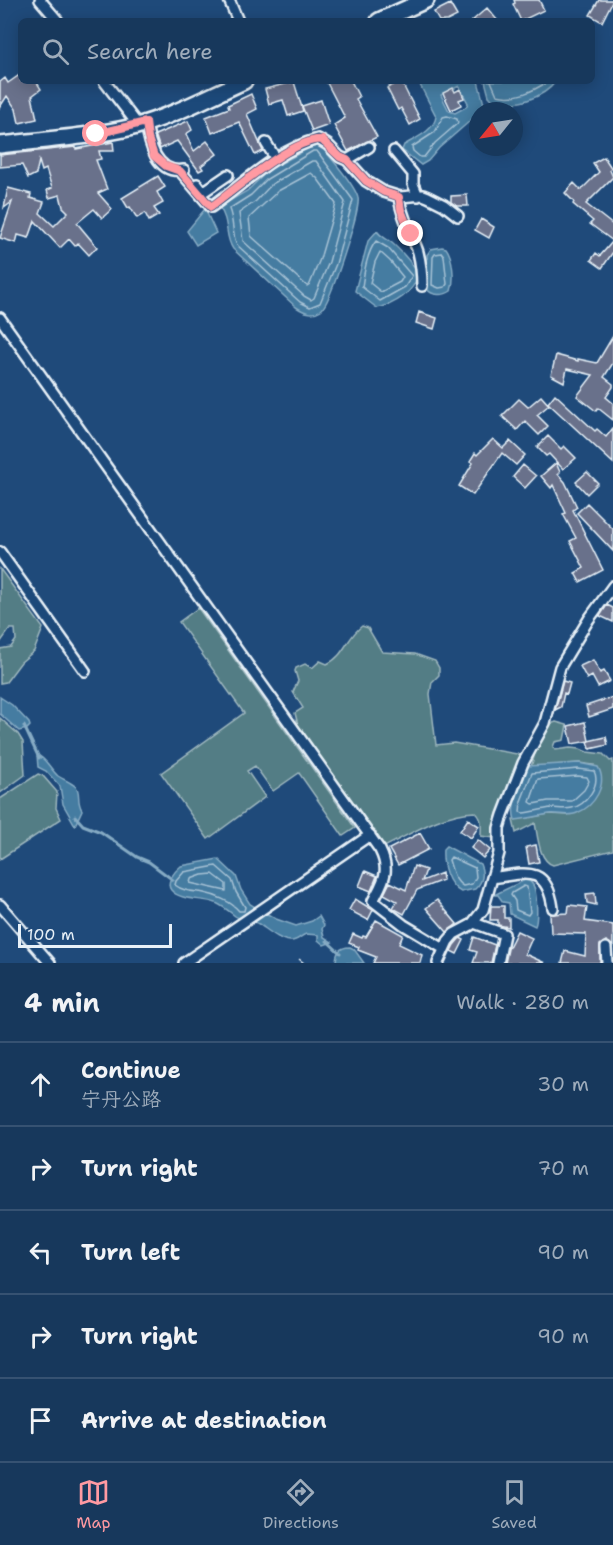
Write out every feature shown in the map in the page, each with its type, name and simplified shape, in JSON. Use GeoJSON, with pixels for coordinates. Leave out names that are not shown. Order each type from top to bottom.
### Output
{"type":"FeatureCollection","features":[{"type":"Feature","properties":{"kind":"main road"},"geometry":{"type":"LineString","coordinates":[[386,18],[426,0]]}},
{"type":"Feature","properties":{"kind":"main road"},"geometry":{"type":"LineString","coordinates":[[0,145],[96,134],[142,124],[237,84]]}},
{"type":"Feature","properties":{"kind":"street"},"geometry":{"type":"LineString","coordinates":[[40,0],[55,18]]}},
{"type":"Feature","properties":{"kind":"street"},"geometry":{"type":"LineString","coordinates":[[230,0],[237,18]]}},
{"type":"Feature","properties":{"kind":"street"},"geometry":{"type":"LineString","coordinates":[[107,84],[142,124],[154,156],[166,166],[180,171],[185,170],[203,192],[228,174]]}},
{"type":"Feature","properties":{"kind":"street"},"geometry":{"type":"LineString","coordinates":[[180,171],[211,207],[276,159],[309,141],[318,139],[347,160],[366,181],[384,192],[407,198],[423,195],[435,200],[458,216]]}},
{"type":"Feature","properties":{"kind":"street"},"geometry":{"type":"LineString","coordinates":[[266,143],[276,159]]}},
{"type":"Feature","properties":{"kind":"street"},"geometry":{"type":"LineString","coordinates":[[347,160],[369,147]]}},
{"type":"Feature","properties":{"kind":"street"},"geometry":{"type":"LineString","coordinates":[[394,151],[413,174],[413,184],[418,196]]}},
{"type":"Feature","properties":{"kind":"street"},"geometry":{"type":"LineString","coordinates":[[399,197],[401,210],[419,254],[422,286]]}},
{"type":"Feature","properties":{"kind":"street"},"geometry":{"type":"LineString","coordinates":[[0,318],[370,835],[386,862],[386,875],[373,901],[404,925],[444,949]]}},
{"type":"Feature","properties":{"kind":"street"},"geometry":{"type":"LineString","coordinates":[[0,552],[85,671]]}},
{"type":"Feature","properties":{"kind":"street"},"geometry":{"type":"LineString","coordinates":[[438,963],[454,934],[474,923],[483,910],[499,853],[499,828],[503,815],[524,763],[545,723],[560,667],[589,619],[613,586]]}},
{"type":"Feature","properties":{"kind":"street"},"geometry":{"type":"LineString","coordinates":[[184,963],[370,835]]}},
{"type":"Feature","properties":{"kind":"street"},"geometry":{"type":"LineString","coordinates":[[492,878],[526,873],[539,877],[550,890],[553,908]]}},
{"type":"Feature","properties":{"kind":"street"},"geometry":{"type":"LineString","coordinates":[[0,905],[50,963]]}},
{"type":"Feature","properties":{"kind":"street"},"geometry":{"type":"LineString","coordinates":[[474,923],[504,934],[498,963]]}},
{"type":"Feature","properties":{"kind":"street"},"geometry":{"type":"LineString","coordinates":[[606,948],[607,963]]}},
{"type":"Feature","properties":{"kind":"path"},"geometry":{"type":"LineString","coordinates":[[299,959],[304,963]]}},
{"type":"Feature","properties":{"kind":"green space"},"geometry":{"type":"Polygon","coordinates":[[[0,569],[43,628],[34,651],[21,662],[6,682],[0,683],[0,649],[11,647],[16,640],[15,629],[10,629],[0,643],[0,569]]]}},
{"type":"Feature","properties":{"kind":"green space"},"geometry":{"type":"Polygon","coordinates":[[[198,608],[355,828],[343,836],[299,773],[273,791],[255,766],[247,771],[265,797],[208,839],[161,773],[244,713],[179,622],[198,608]]]}},
{"type":"Feature","properties":{"kind":"green space"},"geometry":{"type":"Polygon","coordinates":[[[362,626],[368,628],[382,652],[415,654],[435,661],[439,668],[439,675],[432,682],[430,694],[436,745],[454,743],[523,755],[507,791],[494,838],[481,836],[480,820],[475,812],[440,820],[384,847],[298,725],[295,713],[303,708],[293,692],[298,681],[296,668],[305,664],[312,668],[320,661],[327,664],[333,661],[362,626]]]}},
{"type":"Feature","properties":{"kind":"green space"},"geometry":{"type":"Polygon","coordinates":[[[0,718],[18,734],[23,742],[25,775],[0,793],[0,718]]]}},
{"type":"Feature","properties":{"kind":"green space"},"geometry":{"type":"Polygon","coordinates":[[[556,722],[567,725],[564,740],[555,742],[553,747],[555,750],[580,749],[603,754],[610,761],[613,760],[613,850],[553,865],[548,863],[542,854],[535,823],[516,833],[513,820],[549,814],[568,815],[594,765],[579,763],[531,767],[542,734],[550,724],[556,722]]]}},
{"type":"Feature","properties":{"kind":"green space"},"geometry":{"type":"Polygon","coordinates":[[[38,774],[43,776],[57,792],[56,808],[61,819],[0,859],[0,799],[38,774]]]}},
{"type":"Feature","properties":{"kind":"water"},"geometry":{"type":"Polygon","coordinates":[[[420,84],[479,84],[483,102],[469,102],[469,122],[421,165],[402,150],[404,145],[432,125],[436,116],[420,84]],[[459,86],[441,95],[449,111],[455,113],[466,107],[468,103],[459,86]]]}},
{"type":"Feature","properties":{"kind":"water"},"geometry":{"type":"Polygon","coordinates":[[[486,84],[554,84],[528,100],[494,101],[489,96],[486,84]]]}},
{"type":"Feature","properties":{"kind":"water"},"geometry":{"type":"Polygon","coordinates":[[[317,142],[356,192],[358,205],[331,291],[321,310],[311,313],[296,307],[233,249],[225,218],[219,207],[247,191],[270,169],[317,142]]]}},
{"type":"Feature","properties":{"kind":"water"},"geometry":{"type":"Polygon","coordinates":[[[205,209],[216,233],[196,245],[187,231],[205,209]]]}},
{"type":"Feature","properties":{"kind":"water"},"geometry":{"type":"Polygon","coordinates":[[[377,231],[403,254],[418,274],[413,286],[403,297],[377,308],[355,291],[368,241],[377,231]]]}},
{"type":"Feature","properties":{"kind":"water"},"geometry":{"type":"Polygon","coordinates":[[[446,248],[450,257],[453,281],[451,291],[438,294],[427,289],[427,255],[431,249],[446,248]]]}},
{"type":"Feature","properties":{"kind":"water"},"geometry":{"type":"Polygon","coordinates":[[[0,697],[12,705],[29,723],[30,726],[27,729],[19,731],[0,714],[0,697]]]}},
{"type":"Feature","properties":{"kind":"water"},"geometry":{"type":"Polygon","coordinates":[[[37,755],[58,776],[76,787],[82,810],[75,825],[63,804],[60,786],[46,771],[38,767],[37,755]]]}},
{"type":"Feature","properties":{"kind":"water"},"geometry":{"type":"Polygon","coordinates":[[[579,763],[598,767],[601,774],[598,794],[589,805],[574,814],[549,814],[515,820],[515,800],[528,766],[579,763]]]}},
{"type":"Feature","properties":{"kind":"water"},"geometry":{"type":"Polygon","coordinates":[[[446,846],[480,864],[482,877],[475,889],[461,892],[452,884],[443,861],[443,849],[446,846]]]}},
{"type":"Feature","properties":{"kind":"water"},"geometry":{"type":"Polygon","coordinates":[[[218,859],[236,876],[250,904],[276,919],[296,926],[319,916],[324,925],[322,929],[324,937],[332,942],[324,945],[318,940],[318,935],[306,934],[295,941],[286,940],[257,923],[237,917],[216,903],[180,896],[169,887],[170,880],[181,866],[218,859]]]}},
{"type":"Feature","properties":{"kind":"water"},"geometry":{"type":"Polygon","coordinates":[[[525,880],[530,881],[534,888],[537,912],[535,926],[510,914],[509,903],[503,902],[498,895],[494,895],[525,880]]]}},
{"type":"Feature","properties":{"kind":"water"},"geometry":{"type":"Polygon","coordinates":[[[350,947],[364,963],[336,963],[339,951],[350,947]]]}},
{"type":"Feature","properties":{"kind":"building"},"geometry":{"type":"Polygon","coordinates":[[[514,0],[539,0],[544,10],[527,18],[520,18],[513,4],[514,0]]]}},
{"type":"Feature","properties":{"kind":"building"},"geometry":{"type":"Polygon","coordinates":[[[599,0],[613,0],[602,22],[590,15],[599,0]]]}},
{"type":"Feature","properties":{"kind":"building"},"geometry":{"type":"Polygon","coordinates":[[[450,4],[457,16],[437,18],[434,12],[450,4]]]}},
{"type":"Feature","properties":{"kind":"building"},"geometry":{"type":"Polygon","coordinates":[[[487,8],[495,18],[475,18],[487,8]]]}},
{"type":"Feature","properties":{"kind":"building"},"geometry":{"type":"Polygon","coordinates":[[[18,76],[18,84],[38,84],[41,89],[32,96],[37,119],[19,123],[16,109],[7,96],[0,107],[0,82],[5,78],[8,83],[18,76]]]}},
{"type":"Feature","properties":{"kind":"building"},"geometry":{"type":"Polygon","coordinates":[[[295,84],[303,111],[288,116],[283,100],[269,104],[265,89],[295,84]]]}},
{"type":"Feature","properties":{"kind":"building"},"geometry":{"type":"Polygon","coordinates":[[[328,84],[352,84],[359,97],[356,99],[377,137],[348,151],[334,125],[345,118],[328,84]]]}},
{"type":"Feature","properties":{"kind":"building"},"geometry":{"type":"Polygon","coordinates":[[[395,84],[402,84],[420,119],[410,125],[401,108],[398,110],[387,88],[395,84]]]}},
{"type":"Feature","properties":{"kind":"building"},"geometry":{"type":"Polygon","coordinates":[[[453,88],[455,92],[460,89],[464,98],[459,100],[461,105],[451,110],[443,93],[453,88]]]}},
{"type":"Feature","properties":{"kind":"building"},"geometry":{"type":"Polygon","coordinates":[[[251,94],[257,109],[247,114],[263,151],[255,155],[239,122],[212,133],[206,117],[229,108],[228,105],[251,94]]]}},
{"type":"Feature","properties":{"kind":"building"},"geometry":{"type":"Polygon","coordinates":[[[321,100],[329,125],[312,131],[302,106],[321,100]]]}},
{"type":"Feature","properties":{"kind":"building"},"geometry":{"type":"Polygon","coordinates":[[[188,121],[192,130],[186,134],[194,151],[207,141],[217,154],[201,166],[203,169],[199,171],[177,141],[160,149],[155,135],[188,121]]]}},
{"type":"Feature","properties":{"kind":"building"},"geometry":{"type":"Polygon","coordinates":[[[113,142],[114,151],[99,151],[101,159],[96,160],[107,189],[98,193],[112,209],[102,218],[94,209],[77,223],[97,247],[89,255],[78,243],[75,246],[69,239],[60,248],[35,221],[29,238],[18,235],[16,243],[0,238],[12,202],[4,208],[8,188],[31,194],[30,198],[44,202],[40,213],[54,226],[68,212],[63,207],[60,195],[49,198],[47,190],[52,188],[46,169],[42,171],[39,161],[36,174],[28,178],[22,165],[0,167],[0,155],[76,147],[76,149],[113,142]]]}},
{"type":"Feature","properties":{"kind":"building"},"geometry":{"type":"Polygon","coordinates":[[[604,157],[612,169],[610,170],[613,177],[586,204],[613,225],[613,241],[590,224],[593,221],[573,204],[574,202],[565,193],[574,183],[581,190],[599,172],[593,163],[604,157]]]}},
{"type":"Feature","properties":{"kind":"building"},"geometry":{"type":"Polygon","coordinates":[[[158,176],[165,187],[157,192],[163,203],[154,208],[159,215],[149,221],[145,213],[137,218],[122,198],[158,176]]]}},
{"type":"Feature","properties":{"kind":"building"},"geometry":{"type":"Polygon","coordinates":[[[467,195],[468,206],[457,206],[451,202],[451,196],[467,195]]]}},
{"type":"Feature","properties":{"kind":"building"},"geometry":{"type":"Polygon","coordinates":[[[481,219],[494,227],[489,238],[475,230],[481,219]]]}},
{"type":"Feature","properties":{"kind":"building"},"geometry":{"type":"Polygon","coordinates":[[[613,241],[613,252],[602,268],[591,260],[596,253],[600,256],[613,241]]]}},
{"type":"Feature","properties":{"kind":"building"},"geometry":{"type":"Polygon","coordinates":[[[419,312],[437,318],[434,329],[416,323],[419,312]]]}},
{"type":"Feature","properties":{"kind":"building"},"geometry":{"type":"Polygon","coordinates":[[[613,336],[613,363],[604,377],[613,384],[606,397],[613,403],[613,420],[598,408],[596,411],[577,396],[593,375],[567,369],[564,382],[551,375],[556,355],[597,363],[613,336]]]}},
{"type":"Feature","properties":{"kind":"building"},"geometry":{"type":"Polygon","coordinates":[[[555,394],[595,431],[597,429],[606,437],[613,428],[613,463],[548,403],[555,394]]]}},
{"type":"Feature","properties":{"kind":"building"},"geometry":{"type":"Polygon","coordinates":[[[541,396],[549,405],[537,415],[548,426],[539,435],[525,421],[517,430],[502,416],[519,399],[528,407],[541,396]]]}},
{"type":"Feature","properties":{"kind":"building"},"geometry":{"type":"Polygon","coordinates":[[[548,436],[561,449],[564,446],[576,458],[563,469],[549,454],[546,456],[537,447],[548,436]]]}},
{"type":"Feature","properties":{"kind":"building"},"geometry":{"type":"Polygon","coordinates":[[[493,439],[503,448],[510,441],[525,455],[516,465],[502,453],[473,495],[459,486],[473,463],[470,461],[475,453],[477,455],[493,439]]]}},
{"type":"Feature","properties":{"kind":"building"},"geometry":{"type":"Polygon","coordinates":[[[556,463],[560,472],[558,474],[565,482],[577,507],[573,510],[603,570],[580,582],[575,573],[584,568],[570,541],[576,538],[563,514],[566,513],[553,485],[551,488],[541,476],[556,463]]]}},
{"type":"Feature","properties":{"kind":"building"},"geometry":{"type":"Polygon","coordinates":[[[523,465],[536,476],[525,488],[513,477],[523,465]]]}},
{"type":"Feature","properties":{"kind":"building"},"geometry":{"type":"Polygon","coordinates":[[[587,472],[598,483],[587,494],[576,482],[587,472]]]}},
{"type":"Feature","properties":{"kind":"building"},"geometry":{"type":"Polygon","coordinates":[[[587,503],[613,529],[613,551],[577,513],[587,503]]]}},
{"type":"Feature","properties":{"kind":"building"},"geometry":{"type":"Polygon","coordinates":[[[607,605],[613,608],[613,622],[600,616],[607,605]]]}},
{"type":"Feature","properties":{"kind":"building"},"geometry":{"type":"Polygon","coordinates":[[[593,660],[600,673],[604,671],[610,681],[598,687],[592,676],[587,679],[580,666],[593,660]]]}},
{"type":"Feature","properties":{"kind":"building"},"geometry":{"type":"Polygon","coordinates":[[[563,681],[570,683],[567,694],[564,693],[561,707],[555,710],[563,681]]]}},
{"type":"Feature","properties":{"kind":"building"},"geometry":{"type":"Polygon","coordinates":[[[613,697],[613,709],[589,717],[586,706],[613,697]]]}},
{"type":"Feature","properties":{"kind":"building"},"geometry":{"type":"Polygon","coordinates":[[[585,722],[589,741],[572,744],[568,726],[585,722]]]}},
{"type":"Feature","properties":{"kind":"building"},"geometry":{"type":"Polygon","coordinates":[[[606,737],[608,745],[590,749],[588,741],[606,737]]]}},
{"type":"Feature","properties":{"kind":"building"},"geometry":{"type":"Polygon","coordinates":[[[468,819],[479,826],[471,838],[460,831],[468,819]]]}},
{"type":"Feature","properties":{"kind":"building"},"geometry":{"type":"Polygon","coordinates":[[[420,833],[429,849],[398,865],[389,849],[420,833]]]}},
{"type":"Feature","properties":{"kind":"building"},"geometry":{"type":"Polygon","coordinates":[[[478,840],[490,850],[483,858],[471,848],[478,840]]]}},
{"type":"Feature","properties":{"kind":"building"},"geometry":{"type":"Polygon","coordinates":[[[536,845],[539,862],[529,864],[526,847],[536,845]]]}},
{"type":"Feature","properties":{"kind":"building"},"geometry":{"type":"Polygon","coordinates":[[[414,866],[426,870],[422,881],[442,873],[443,880],[417,890],[404,914],[393,908],[397,901],[384,894],[390,882],[406,890],[414,866]]]}},
{"type":"Feature","properties":{"kind":"building"},"geometry":{"type":"Polygon","coordinates":[[[365,871],[377,876],[371,891],[359,886],[365,871]]]}},
{"type":"Feature","properties":{"kind":"building"},"geometry":{"type":"Polygon","coordinates":[[[595,893],[596,905],[587,903],[586,894],[595,893]]]}},
{"type":"Feature","properties":{"kind":"building"},"geometry":{"type":"Polygon","coordinates":[[[355,899],[373,910],[368,920],[349,910],[355,899]]]}},
{"type":"Feature","properties":{"kind":"building"},"geometry":{"type":"Polygon","coordinates":[[[437,900],[457,924],[447,932],[426,908],[437,900]]]}},
{"type":"Feature","properties":{"kind":"building"},"geometry":{"type":"Polygon","coordinates":[[[569,905],[587,907],[585,921],[613,925],[613,946],[606,941],[600,945],[600,963],[562,963],[565,951],[585,956],[586,934],[551,933],[550,914],[568,913],[569,905]]]}},
{"type":"Feature","properties":{"kind":"building"},"geometry":{"type":"Polygon","coordinates":[[[491,906],[504,906],[504,918],[509,918],[509,927],[498,925],[498,920],[490,920],[491,906]]]}},
{"type":"Feature","properties":{"kind":"building"},"geometry":{"type":"Polygon","coordinates":[[[376,920],[403,935],[399,944],[422,955],[420,963],[373,963],[376,957],[358,950],[359,947],[349,943],[353,934],[362,938],[366,937],[376,920]]]}},
{"type":"Feature","properties":{"kind":"building"},"geometry":{"type":"Polygon","coordinates":[[[517,931],[532,938],[525,954],[545,963],[505,963],[508,949],[517,931]]]}},
{"type":"Feature","properties":{"kind":"building"},"geometry":{"type":"Polygon","coordinates":[[[474,937],[495,945],[491,963],[473,963],[477,952],[470,950],[474,937]]]}},
{"type":"Feature","properties":{"kind":"building"},"geometry":{"type":"Polygon","coordinates":[[[460,938],[464,940],[457,954],[451,951],[460,938]]]}},
{"type":"Feature","properties":{"kind":"waterway"},"geometry":{"type":"LineString","coordinates":[[24,726],[39,758]]}},
{"type":"Feature","properties":{"kind":"waterway"},"geometry":{"type":"LineString","coordinates":[[75,816],[83,825],[101,832],[173,880]]}},
{"type":"Feature","properties":{"kind":"waterway"},"geometry":{"type":"LineString","coordinates":[[327,941],[340,953]]}},
{"type":"Feature","properties":{"kind":"route"},"geometry":{"type":"LineString","coordinates":[[96,134],[146,122],[154,156],[166,166],[180,171],[211,207],[271,161],[309,141],[322,140],[340,157],[347,160],[366,181],[384,192],[399,197],[401,210],[411,234]]}}]}
